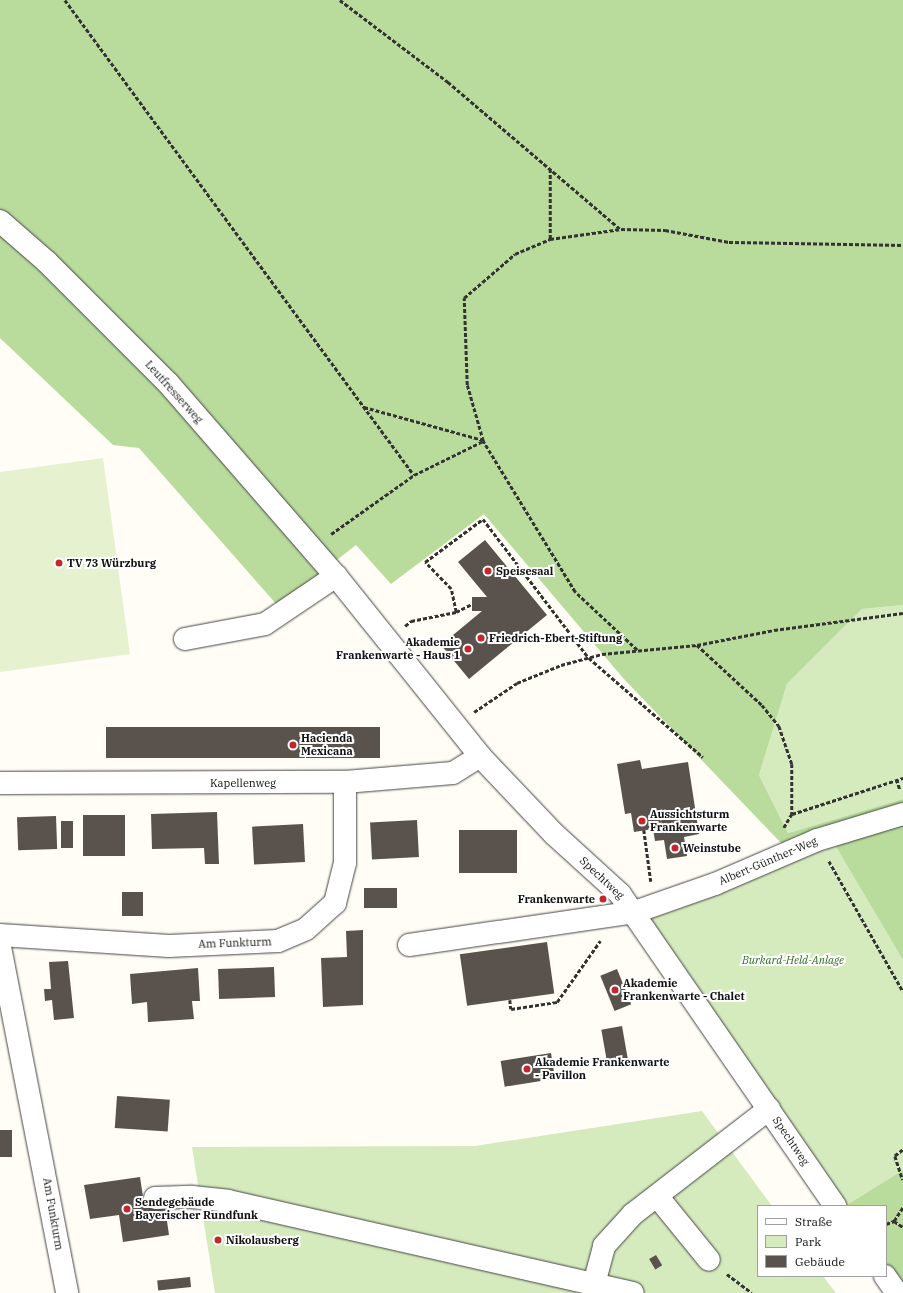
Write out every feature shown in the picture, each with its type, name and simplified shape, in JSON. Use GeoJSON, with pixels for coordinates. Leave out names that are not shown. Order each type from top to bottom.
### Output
{"type":"FeatureCollection","features":[{"type":"Feature","properties":{"kind":"street","name":"Leutfresserweg"},"geometry":{"type":"LineString","coordinates":[[0,221],[47,262],[168,383],[336,576]]}},
{"type":"Feature","properties":{"kind":"street"},"geometry":{"type":"LineString","coordinates":[[185,639],[265,624],[336,576]]}},
{"type":"Feature","properties":{"kind":"street","name":"Spechtweg"},"geometry":{"type":"LineString","coordinates":[[336,576],[455,722],[480,756],[554,834],[636,910],[834,1205]]}},
{"type":"Feature","properties":{"kind":"street","name":"Kapellenweg"},"geometry":{"type":"LineString","coordinates":[[0,783],[345,782],[453,772],[480,756]]}},
{"type":"Feature","properties":{"kind":"street","name":"Am Funkturm"},"geometry":{"type":"LineString","coordinates":[[0,935],[169,946],[278,941],[306,929],[335,903],[345,863],[345,782]]}},
{"type":"Feature","properties":{"kind":"street","name":"Albert-Günther-Weg"},"geometry":{"type":"LineString","coordinates":[[410,945],[636,910],[715,884],[817,840],[903,814]]}},
{"type":"Feature","properties":{"kind":"street","name":"Am Funkturm"},"geometry":{"type":"LineString","coordinates":[[0,947],[67,1293]]}},
{"type":"Feature","properties":{"kind":"street"},"geometry":{"type":"LineString","coordinates":[[594,1284],[604,1246],[633,1214],[769,1109]]}},
{"type":"Feature","properties":{"kind":"street"},"geometry":{"type":"LineString","coordinates":[[657,1196],[709,1260]]}},
{"type":"Feature","properties":{"kind":"street"},"geometry":{"type":"LineString","coordinates":[[155,1198],[192,1197],[228,1201],[633,1293]]}},
{"type":"Feature","properties":{"kind":"street"},"geometry":{"type":"LineString","coordinates":[[886,1277],[897,1293]]}},
{"type":"Feature","properties":{"kind":"path"},"geometry":{"type":"LineString","coordinates":[[66,0],[414,475]]}},
{"type":"Feature","properties":{"kind":"path"},"geometry":{"type":"LineString","coordinates":[[340,0],[448,82],[550,167],[620,229]]}},
{"type":"Feature","properties":{"kind":"path"},"geometry":{"type":"LineString","coordinates":[[550,167],[550,239]]}},
{"type":"Feature","properties":{"kind":"path"},"geometry":{"type":"LineString","coordinates":[[637,650],[575,592],[483,441],[467,385],[464,298],[515,254],[550,239],[620,229],[665,230],[728,242],[903,245]]}},
{"type":"Feature","properties":{"kind":"path"},"geometry":{"type":"LineString","coordinates":[[364,407],[483,441]]}},
{"type":"Feature","properties":{"kind":"path"},"geometry":{"type":"LineString","coordinates":[[311,548],[414,475],[483,441]]}},
{"type":"Feature","properties":{"kind":"path"},"geometry":{"type":"LineString","coordinates":[[456,612],[451,589],[425,562],[483,519],[588,658],[703,757]]}},
{"type":"Feature","properties":{"kind":"path"},"geometry":{"type":"LineString","coordinates":[[388,641],[411,621],[456,612],[472,604]]}},
{"type":"Feature","properties":{"kind":"path"},"geometry":{"type":"LineString","coordinates":[[455,722],[479,709],[517,683],[588,658],[637,650],[696,645],[774,630],[903,613]]}},
{"type":"Feature","properties":{"kind":"path"},"geometry":{"type":"LineString","coordinates":[[696,645],[762,705],[779,726],[792,764],[792,814],[903,778]]}},
{"type":"Feature","properties":{"kind":"path"},"geometry":{"type":"LineString","coordinates":[[510,1000],[512,1009],[557,1002],[636,910],[644,830]]}},
{"type":"Feature","properties":{"kind":"path"},"geometry":{"type":"LineString","coordinates":[[817,840],[903,991]]}},
{"type":"Feature","properties":{"kind":"path"},"geometry":{"type":"LineString","coordinates":[[903,1150],[895,1156],[903,1180]]}},
{"type":"Feature","properties":{"kind":"path"},"geometry":{"type":"LineString","coordinates":[[887,1224],[894,1221],[903,1207]]}},
{"type":"Feature","properties":{"kind":"path"},"geometry":{"type":"LineString","coordinates":[[894,1221],[903,1227]]}},
{"type":"Feature","properties":{"kind":"path"},"geometry":{"type":"LineString","coordinates":[[709,1260],[752,1293]]}},
{"type":"Feature","properties":{"kind":"green space"},"geometry":{"type":"Polygon","coordinates":[[[0,0],[903,0],[903,605],[862,609],[787,684],[759,775],[788,833],[903,799],[903,960],[827,831],[783,845],[623,678],[484,514],[391,584],[356,545],[278,606],[139,448],[113,445],[0,338],[0,0]]]}},
{"type":"Feature","properties":{"kind":"green space","name":"TV 73 Würzburg"},"geometry":{"type":"Polygon","coordinates":[[[103,458],[130,654],[0,672],[0,472],[103,458]]]}},
{"type":"Feature","properties":{"kind":"green space"},"geometry":{"type":"Polygon","coordinates":[[[903,605],[903,799],[788,833],[759,775],[787,684],[862,609],[903,605]]]}},
{"type":"Feature","properties":{"kind":"green space","name":"Burkard-Held-Anlage"},"geometry":{"type":"Polygon","coordinates":[[[832,838],[903,960],[903,1170],[844,1205],[649,916],[832,838]]]}},
{"type":"Feature","properties":{"kind":"green space"},"geometry":{"type":"Polygon","coordinates":[[[702,1111],[771,1205],[757,1205],[757,1277],[824,1277],[836,1293],[215,1293],[192,1147],[475,1146],[702,1111]]]}},
{"type":"Feature","properties":{"kind":"green space"},"geometry":{"type":"Polygon","coordinates":[[[903,1170],[903,1290],[887,1267],[887,1205],[847,1205],[903,1170]]]}},
{"type":"Feature","properties":{"kind":"building"},"geometry":{"type":"Polygon","coordinates":[[[485,540],[547,615],[469,679],[441,645],[482,611],[472,611],[472,597],[487,597],[458,562],[485,540]]]}},
{"type":"Feature","properties":{"kind":"building"},"geometry":{"type":"Polygon","coordinates":[[[106,727],[380,727],[380,758],[106,758],[106,727]]]}},
{"type":"Feature","properties":{"kind":"building"},"geometry":{"type":"Polygon","coordinates":[[[640,760],[642,769],[688,762],[699,834],[684,837],[687,856],[667,859],[664,840],[655,841],[653,829],[634,832],[631,813],[625,814],[617,764],[640,760]]]}},
{"type":"Feature","properties":{"kind":"building"},"geometry":{"type":"Polygon","coordinates":[[[217,812],[219,864],[205,864],[204,848],[152,849],[151,814],[217,812]]]}},
{"type":"Feature","properties":{"kind":"building"},"geometry":{"type":"Polygon","coordinates":[[[83,815],[125,815],[125,856],[83,856],[83,815]]]}},
{"type":"Feature","properties":{"kind":"building"},"geometry":{"type":"Polygon","coordinates":[[[56,816],[57,849],[18,850],[17,817],[56,816]]]}},
{"type":"Feature","properties":{"kind":"building"},"geometry":{"type":"Polygon","coordinates":[[[417,820],[419,857],[372,859],[370,822],[417,820]]]}},
{"type":"Feature","properties":{"kind":"building"},"geometry":{"type":"Polygon","coordinates":[[[61,821],[73,821],[73,848],[61,848],[61,821]]]}},
{"type":"Feature","properties":{"kind":"building"},"geometry":{"type":"Polygon","coordinates":[[[303,824],[305,862],[254,865],[252,827],[303,824]]]}},
{"type":"Feature","properties":{"kind":"building"},"geometry":{"type":"Polygon","coordinates":[[[459,830],[517,830],[517,873],[459,873],[459,830]]]}},
{"type":"Feature","properties":{"kind":"building"},"geometry":{"type":"Polygon","coordinates":[[[364,888],[397,888],[397,908],[364,908],[364,888]]]}},
{"type":"Feature","properties":{"kind":"building"},"geometry":{"type":"Polygon","coordinates":[[[122,892],[143,892],[143,916],[122,916],[122,892]]]}},
{"type":"Feature","properties":{"kind":"building"},"geometry":{"type":"Polygon","coordinates":[[[363,930],[363,1005],[323,1007],[321,958],[347,957],[346,931],[363,930]]]}},
{"type":"Feature","properties":{"kind":"building"},"geometry":{"type":"Polygon","coordinates":[[[547,942],[554,993],[467,1006],[460,954],[547,942]]]}},
{"type":"Feature","properties":{"kind":"building"},"geometry":{"type":"Polygon","coordinates":[[[68,961],[74,1018],[54,1020],[52,1000],[45,1001],[44,989],[51,989],[49,962],[68,961]]]}},
{"type":"Feature","properties":{"kind":"building"},"geometry":{"type":"Polygon","coordinates":[[[274,967],[275,997],[219,999],[218,969],[274,967]]]}},
{"type":"Feature","properties":{"kind":"building"},"geometry":{"type":"Polygon","coordinates":[[[198,968],[200,1001],[192,1001],[194,1019],[148,1022],[147,1002],[132,1004],[130,974],[198,968]]]}},
{"type":"Feature","properties":{"kind":"building","name":"Akademie Frankenwarte - Chalet"},"geometry":{"type":"Polygon","coordinates":[[[617,969],[631,1004],[615,1011],[600,976],[617,969]]]}},
{"type":"Feature","properties":{"kind":"building"},"geometry":{"type":"Polygon","coordinates":[[[622,1026],[629,1064],[608,1068],[601,1030],[622,1026]]]}},
{"type":"Feature","properties":{"kind":"building","name":"Akademie Frankenwarte - Pavillon"},"geometry":{"type":"Polygon","coordinates":[[[551,1053],[555,1079],[505,1087],[501,1061],[551,1053]]]}},
{"type":"Feature","properties":{"kind":"building"},"geometry":{"type":"Polygon","coordinates":[[[117,1096],[170,1100],[168,1132],[115,1128],[117,1096]]]}},
{"type":"Feature","properties":{"kind":"building"},"geometry":{"type":"Polygon","coordinates":[[[0,1130],[12,1130],[12,1157],[0,1157],[0,1130]]]}},
{"type":"Feature","properties":{"kind":"building","name":"Sendegebäude Bayerischer Rundfunk"},"geometry":{"type":"Polygon","coordinates":[[[140,1177],[144,1203],[164,1200],[169,1235],[123,1242],[119,1215],[90,1219],[84,1185],[140,1177]]]}},
{"type":"Feature","properties":{"kind":"building"},"geometry":{"type":"Polygon","coordinates":[[[656,1255],[662,1265],[655,1269],[649,1259],[656,1255]]]}},
{"type":"Feature","properties":{"kind":"building"},"geometry":{"type":"Polygon","coordinates":[[[190,1277],[191,1287],[158,1290],[157,1280],[190,1277]]]}},
{"type":"Feature","properties":{"kind":"place","name":"TV 73 Würzburg"},"geometry":{"type":"Point","coordinates":[59,563]}},
{"type":"Feature","properties":{"kind":"place","name":"Speisesaal"},"geometry":{"type":"Point","coordinates":[488,571]}},
{"type":"Feature","properties":{"kind":"place","name":"Friedrich-Ebert-Stiftung"},"geometry":{"type":"Point","coordinates":[481,638]}},
{"type":"Feature","properties":{"kind":"place","name":"Akademie Frankenwarte - Haus 1"},"geometry":{"type":"Point","coordinates":[468,649]}},
{"type":"Feature","properties":{"kind":"place","name":"Hacienda Mexicana"},"geometry":{"type":"Point","coordinates":[293,745]}},
{"type":"Feature","properties":{"kind":"place","name":"Aussichtsturm Frankenwarte"},"geometry":{"type":"Point","coordinates":[642,821]}},
{"type":"Feature","properties":{"kind":"place","name":"Weinstube"},"geometry":{"type":"Point","coordinates":[675,848]}},
{"type":"Feature","properties":{"kind":"place","name":"Frankenwarte"},"geometry":{"type":"Point","coordinates":[603,899]}},
{"type":"Feature","properties":{"kind":"place","name":"Akademie Frankenwarte - Chalet"},"geometry":{"type":"Point","coordinates":[615,990]}},
{"type":"Feature","properties":{"kind":"place","name":"Akademie Frankenwarte - Pavillon"},"geometry":{"type":"Point","coordinates":[527,1069]}},
{"type":"Feature","properties":{"kind":"place","name":"Sendegebäude Bayerischer Rundfunk"},"geometry":{"type":"Point","coordinates":[127,1209]}},
{"type":"Feature","properties":{"kind":"place","name":"Nikolausberg"},"geometry":{"type":"Point","coordinates":[218,1240]}}]}
